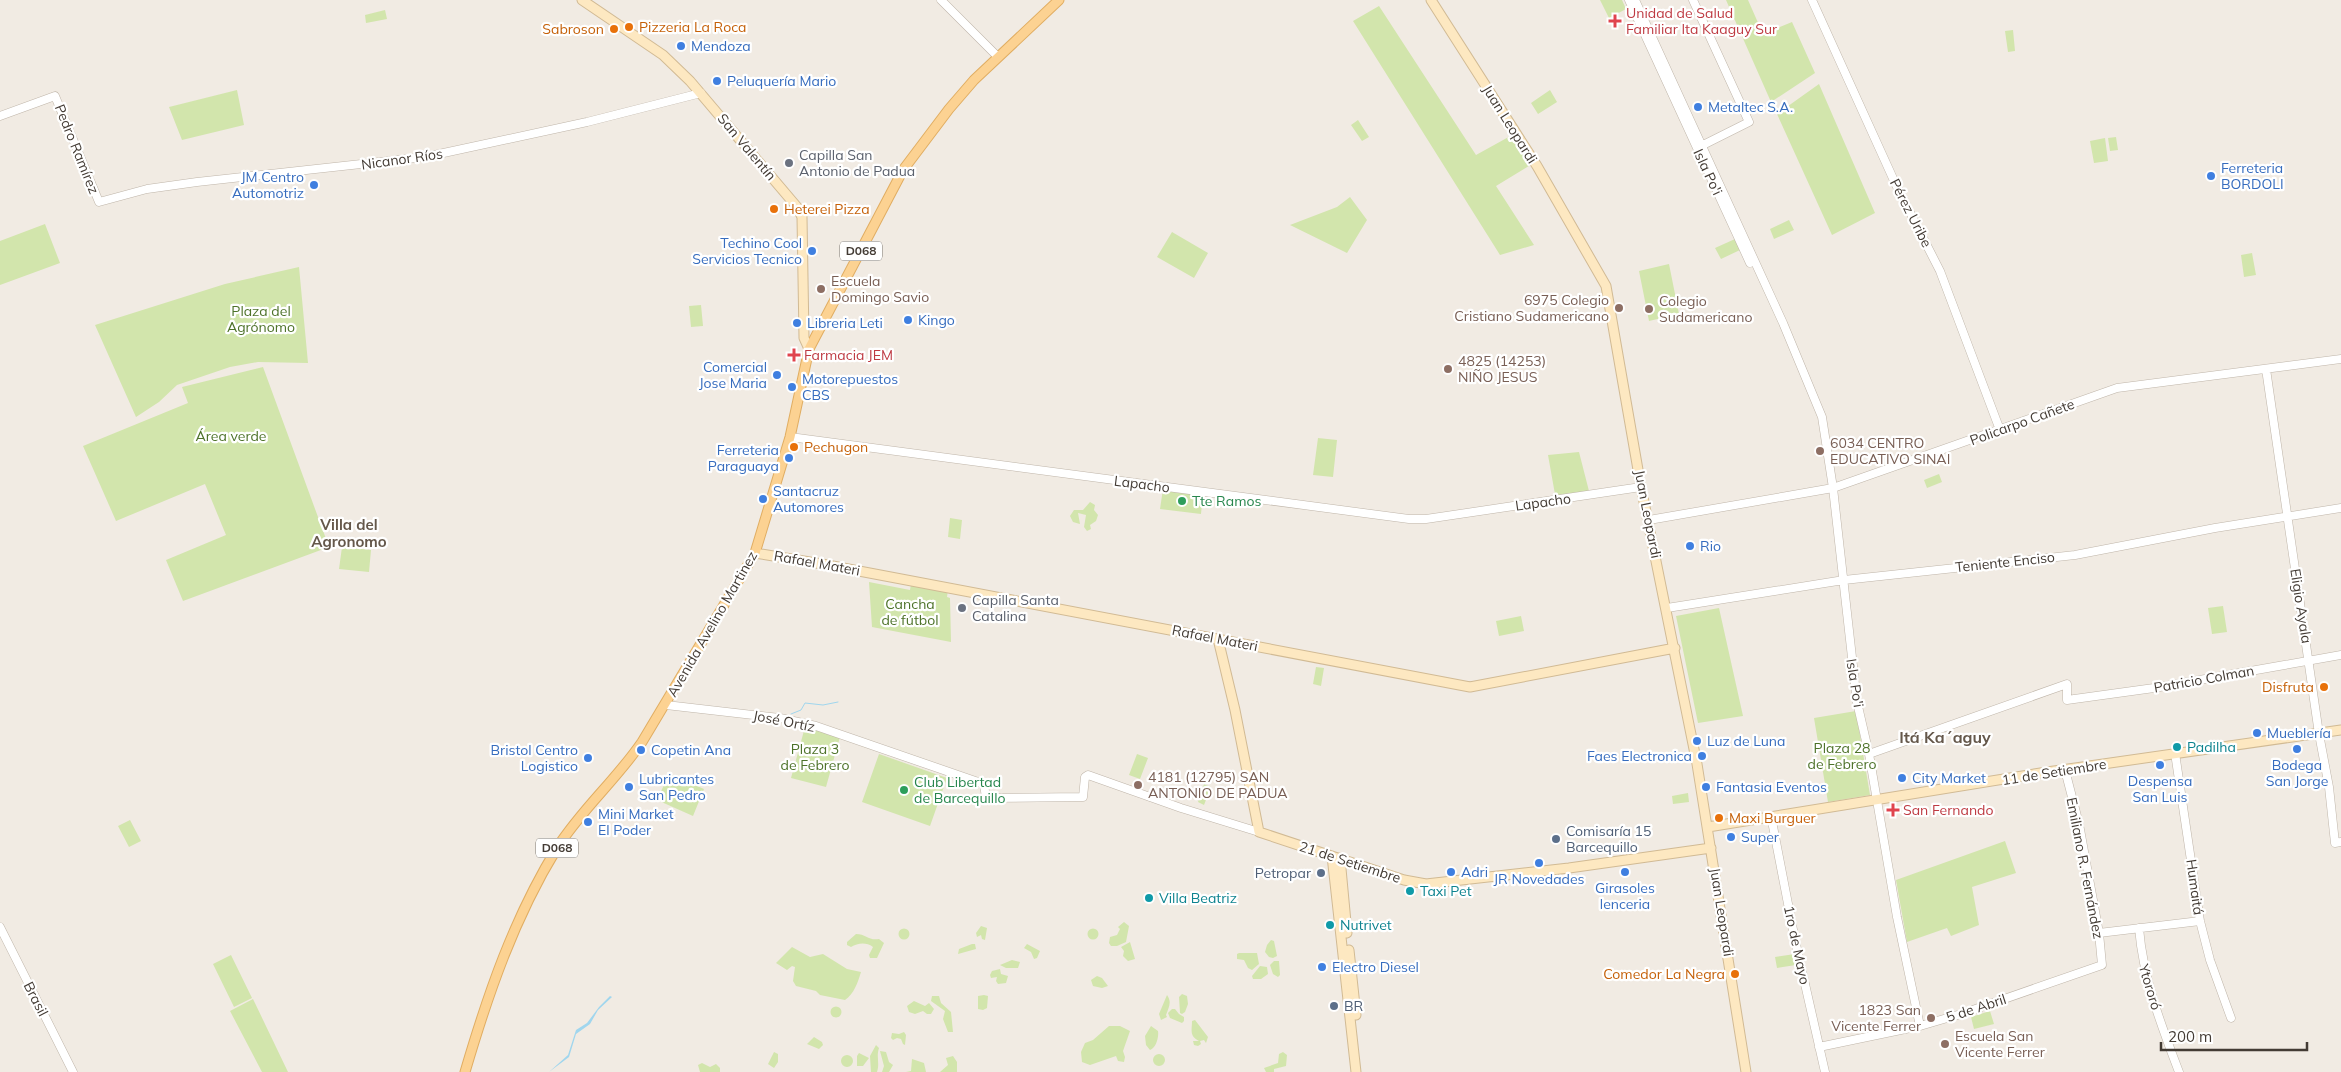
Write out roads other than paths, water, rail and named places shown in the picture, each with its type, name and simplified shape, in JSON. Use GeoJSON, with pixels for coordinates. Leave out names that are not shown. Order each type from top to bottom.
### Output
{"type":"FeatureCollection","features":[{"type":"Feature","properties":{"kind":"main road","name":"San Valentín"},"geometry":{"type":"LineString","coordinates":[[582,0],[663,55],[701,93],[800,212],[802,226],[804,338],[809,349]]}},
{"type":"Feature","properties":{"kind":"main road","name":"Avenida Avelino Martinez"},"geometry":{"type":"LineString","coordinates":[[465,1072],[494,976],[512,934],[548,864],[568,832],[626,765],[666,705],[754,553],[790,437],[809,349],[904,170],[948,109],[998,57],[1059,0]]}},
{"type":"Feature","properties":{"kind":"main road","name":"Juan Leopardi"},"geometry":{"type":"LineString","coordinates":[[1431,0],[1537,166],[1603,279],[1621,364],[1641,487],[1675,648],[1708,827],[1746,1072]]}},
{"type":"Feature","properties":{"kind":"main road","name":"Rafael Materi"},"geometry":{"type":"LineString","coordinates":[[754,553],[822,564],[1470,687],[1675,648]]}},
{"type":"Feature","properties":{"kind":"main road"},"geometry":{"type":"LineString","coordinates":[[1218,639],[1235,710],[1259,832]]}},
{"type":"Feature","properties":{"kind":"main road","name":"11 de Setiembre"},"geometry":{"type":"LineString","coordinates":[[1708,827],[1875,798],[2341,730]]}},
{"type":"Feature","properties":{"kind":"main road","name":"21 de Setiembre"},"geometry":{"type":"LineString","coordinates":[[1259,832],[1404,880],[1426,884],[1569,868],[1711,848]]}},
{"type":"Feature","properties":{"kind":"main road"},"geometry":{"type":"LineString","coordinates":[[1336,857],[1362,1072]]}},
{"type":"Feature","properties":{"kind":"main road"},"geometry":{"type":"LineString","coordinates":[[1344,930],[1356,1072]]}},
{"type":"Feature","properties":{"kind":"street"},"geometry":{"type":"LineString","coordinates":[[941,0],[998,57]]}},
{"type":"Feature","properties":{"kind":"street","name":"Isla Po'i"},"geometry":{"type":"LineString","coordinates":[[1629,0],[1699,147]]}},
{"type":"Feature","properties":{"kind":"street","name":"Isla Po'i"},"geometry":{"type":"LineString","coordinates":[[1635,0],[1699,147],[1779,325],[1790,343],[1822,417],[1833,488],[1857,702],[1869,754],[1875,798],[1920,1026]]}},
{"type":"Feature","properties":{"kind":"street"},"geometry":{"type":"LineString","coordinates":[[1693,0],[1749,122],[1699,147]]}},
{"type":"Feature","properties":{"kind":"street","name":"Pérez Uribe"},"geometry":{"type":"LineString","coordinates":[[1812,0],[1892,176],[1940,271],[2000,430]]}},
{"type":"Feature","properties":{"kind":"street","name":"Nicanor Ríos"},"geometry":{"type":"LineString","coordinates":[[99,202],[147,189],[188,183],[425,157],[587,122],[701,93]]}},
{"type":"Feature","properties":{"kind":"street","name":"Pedro Ramírez"},"geometry":{"type":"LineString","coordinates":[[0,116],[55,96],[99,202]]}},
{"type":"Feature","properties":{"kind":"street","name":"Policarpo Cañete"},"geometry":{"type":"LineString","coordinates":[[1649,520],[1833,488],[2117,388],[2341,359]]}},
{"type":"Feature","properties":{"kind":"street","name":"Eligio Ayala"},"geometry":{"type":"LineString","coordinates":[[2266,369],[2319,734],[2338,842]]}},
{"type":"Feature","properties":{"kind":"street","name":"Lapacho"},"geometry":{"type":"LineString","coordinates":[[790,437],[1409,519],[1426,519],[1641,487]]}},
{"type":"Feature","properties":{"kind":"street","name":"Teniente Enciso"},"geometry":{"type":"LineString","coordinates":[[1667,608],[1844,580],[2076,555],[2287,516],[2341,508]]}},
{"type":"Feature","properties":{"kind":"street","name":"Patricio Colman"},"geometry":{"type":"LineString","coordinates":[[1869,754],[2067,684],[2067,700],[2154,688],[2341,656]]}},
{"type":"Feature","properties":{"kind":"street","name":"José Ortíz"},"geometry":{"type":"LineString","coordinates":[[666,705],[780,718],[816,726],[984,784],[986,798],[1083,797],[1086,775]]}},
{"type":"Feature","properties":{"kind":"street","name":"Humaitá"},"geometry":{"type":"LineString","coordinates":[[2175,753],[2200,921],[2210,960],[2230,1018]]}},
{"type":"Feature","properties":{"kind":"street","name":"Emiliano R. Fernández"},"geometry":{"type":"LineString","coordinates":[[2065,770],[2079,824],[2102,965]]}},
{"type":"Feature","properties":{"kind":"street","name":"21 de Setiembre"},"geometry":{"type":"LineString","coordinates":[[1086,775],[1259,832]]}},
{"type":"Feature","properties":{"kind":"street","name":"1ro de Mayo"},"geometry":{"type":"LineString","coordinates":[[1771,816],[1795,940],[1825,1072]]}},
{"type":"Feature","properties":{"kind":"street"},"geometry":{"type":"LineString","coordinates":[[2098,933],[2200,921]]}},
{"type":"Feature","properties":{"kind":"street","name":"Brasil"},"geometry":{"type":"LineString","coordinates":[[0,927],[73,1072]]}},
{"type":"Feature","properties":{"kind":"street","name":"Ytororó"},"geometry":{"type":"LineString","coordinates":[[2139,928],[2141,957],[2146,977],[2179,1072]]}},
{"type":"Feature","properties":{"kind":"street","name":"5 de Abril"},"geometry":{"type":"LineString","coordinates":[[1819,1047],[1920,1026],[1962,1014],[2102,965]]}},
{"type":"Feature","properties":{"kind":"water"},"geometry":{"type":"Polygon","coordinates":[[[610,996],[612,997],[598,1010],[590,1024],[576,1034],[569,1057],[549,1072],[568,1055],[576,1030],[587,1023],[599,1007],[610,996]]]}},
{"type":"Feature","properties":{"kind":"waterway"},"geometry":{"type":"LineString","coordinates":[[791,714],[801,710],[805,703],[823,705],[838,702]]}},
{"type":"Feature","properties":{"kind":"place","name":"Unidad de Salud Familiar Ita Kaaguy Sur"},"geometry":{"type":"Point","coordinates":[1615,21]}},
{"type":"Feature","properties":{"kind":"place","name":"Pizzeria La Roca"},"geometry":{"type":"Point","coordinates":[629,27]}},
{"type":"Feature","properties":{"kind":"place","name":"Sabroson"},"geometry":{"type":"Point","coordinates":[614,29]}},
{"type":"Feature","properties":{"kind":"place","name":"Mendoza"},"geometry":{"type":"Point","coordinates":[681,46]}},
{"type":"Feature","properties":{"kind":"place","name":"Peluquería Mario"},"geometry":{"type":"Point","coordinates":[717,81]}},
{"type":"Feature","properties":{"kind":"place","name":"Metaltec S.A."},"geometry":{"type":"Point","coordinates":[1698,107]}},
{"type":"Feature","properties":{"kind":"place","name":"Capilla San Antonio de Padua"},"geometry":{"type":"Point","coordinates":[789,163]}},
{"type":"Feature","properties":{"kind":"place","name":"Ferreteria BORDOLI"},"geometry":{"type":"Point","coordinates":[2211,176]}},
{"type":"Feature","properties":{"kind":"place","name":"JM Centro Automotriz"},"geometry":{"type":"Point","coordinates":[314,185]}},
{"type":"Feature","properties":{"kind":"place","name":"Heterei Pizza"},"geometry":{"type":"Point","coordinates":[774,209]}},
{"type":"Feature","properties":{"kind":"place","name":"Techino Cool Servicios Tecnico"},"geometry":{"type":"Point","coordinates":[812,251]}},
{"type":"Feature","properties":{"kind":"place","name":"Escuela Domingo Savio"},"geometry":{"type":"Point","coordinates":[821,289]}},
{"type":"Feature","properties":{"kind":"place","name":"6975 Colegio Cristiano Sudamericano"},"geometry":{"type":"Point","coordinates":[1619,308]}},
{"type":"Feature","properties":{"kind":"place","name":"Colegio Sudamericano"},"geometry":{"type":"Point","coordinates":[1649,309]}},
{"type":"Feature","properties":{"kind":"place","name":"Kingo"},"geometry":{"type":"Point","coordinates":[908,320]}},
{"type":"Feature","properties":{"kind":"place","name":"Libreria Leti"},"geometry":{"type":"Point","coordinates":[797,323]}},
{"type":"Feature","properties":{"kind":"place","name":"Farmacia JEM"},"geometry":{"type":"Point","coordinates":[794,355]}},
{"type":"Feature","properties":{"kind":"place","name":"4825 (14253) NIÑO JESUS"},"geometry":{"type":"Point","coordinates":[1448,369]}},
{"type":"Feature","properties":{"kind":"place","name":"Comercial Jose Maria"},"geometry":{"type":"Point","coordinates":[777,375]}},
{"type":"Feature","properties":{"kind":"place","name":"Motorepuestos CBS"},"geometry":{"type":"Point","coordinates":[792,387]}},
{"type":"Feature","properties":{"kind":"place","name":"Pechugon"},"geometry":{"type":"Point","coordinates":[794,447]}},
{"type":"Feature","properties":{"kind":"place","name":"6034 CENTRO EDUCATIVO SINAI"},"geometry":{"type":"Point","coordinates":[1820,451]}},
{"type":"Feature","properties":{"kind":"place","name":"Ferreteria Paraguaya"},"geometry":{"type":"Point","coordinates":[789,458]}},
{"type":"Feature","properties":{"kind":"place","name":"Santacruz Automores"},"geometry":{"type":"Point","coordinates":[763,499]}},
{"type":"Feature","properties":{"kind":"place","name":"Tte Ramos"},"geometry":{"type":"Point","coordinates":[1182,501]}},
{"type":"Feature","properties":{"kind":"place","name":"Rio"},"geometry":{"type":"Point","coordinates":[1690,546]}},
{"type":"Feature","properties":{"kind":"place","name":"Capilla Santa Catalina"},"geometry":{"type":"Point","coordinates":[962,608]}},
{"type":"Feature","properties":{"kind":"place","name":"Disfruta"},"geometry":{"type":"Point","coordinates":[2324,687]}},
{"type":"Feature","properties":{"kind":"place","name":"Mueblería"},"geometry":{"type":"Point","coordinates":[2257,733]}},
{"type":"Feature","properties":{"kind":"place","name":"Luz de Luna"},"geometry":{"type":"Point","coordinates":[1697,741]}},
{"type":"Feature","properties":{"kind":"place","name":"Padilha"},"geometry":{"type":"Point","coordinates":[2177,747]}},
{"type":"Feature","properties":{"kind":"place","name":"Bodega San Jorge"},"geometry":{"type":"Point","coordinates":[2297,749]}},
{"type":"Feature","properties":{"kind":"place","name":"Copetin Ana"},"geometry":{"type":"Point","coordinates":[641,750]}},
{"type":"Feature","properties":{"kind":"place","name":"Faes Electronica"},"geometry":{"type":"Point","coordinates":[1702,756]}},
{"type":"Feature","properties":{"kind":"place","name":"Bristol Centro Logistico"},"geometry":{"type":"Point","coordinates":[588,758]}},
{"type":"Feature","properties":{"kind":"place","name":"Despensa San Luis"},"geometry":{"type":"Point","coordinates":[2160,765]}},
{"type":"Feature","properties":{"kind":"place","name":"City Market"},"geometry":{"type":"Point","coordinates":[1902,778]}},
{"type":"Feature","properties":{"kind":"place","name":"4181 (12795) SAN ANTONIO DE PADUA"},"geometry":{"type":"Point","coordinates":[1138,785]}},
{"type":"Feature","properties":{"kind":"place","name":"Lubricantes San Pedro"},"geometry":{"type":"Point","coordinates":[629,787]}},
{"type":"Feature","properties":{"kind":"place","name":"Fantasia Eventos"},"geometry":{"type":"Point","coordinates":[1706,787]}},
{"type":"Feature","properties":{"kind":"place","name":"Club Libertad de Barcequillo"},"geometry":{"type":"Point","coordinates":[904,790]}},
{"type":"Feature","properties":{"kind":"place","name":"San Fernando"},"geometry":{"type":"Point","coordinates":[1893,810]}},
{"type":"Feature","properties":{"kind":"place","name":"Maxi Burguer"},"geometry":{"type":"Point","coordinates":[1719,818]}},
{"type":"Feature","properties":{"kind":"place","name":"Mini Market El Poder"},"geometry":{"type":"Point","coordinates":[588,822]}},
{"type":"Feature","properties":{"kind":"place","name":"Super"},"geometry":{"type":"Point","coordinates":[1731,837]}},
{"type":"Feature","properties":{"kind":"place","name":"Comisaría 15 Barcequillo"},"geometry":{"type":"Point","coordinates":[1556,839]}},
{"type":"Feature","properties":{"kind":"place","name":"JR Novedades"},"geometry":{"type":"Point","coordinates":[1539,863]}},
{"type":"Feature","properties":{"kind":"place","name":"Adri"},"geometry":{"type":"Point","coordinates":[1451,872]}},
{"type":"Feature","properties":{"kind":"place","name":"Girasoles lenceria"},"geometry":{"type":"Point","coordinates":[1625,872]}},
{"type":"Feature","properties":{"kind":"place","name":"Petropar"},"geometry":{"type":"Point","coordinates":[1321,873]}},
{"type":"Feature","properties":{"kind":"place","name":"Taxi Pet"},"geometry":{"type":"Point","coordinates":[1410,891]}},
{"type":"Feature","properties":{"kind":"place","name":"Villa Beatriz"},"geometry":{"type":"Point","coordinates":[1149,898]}},
{"type":"Feature","properties":{"kind":"place","name":"Nutrivet"},"geometry":{"type":"Point","coordinates":[1330,925]}},
{"type":"Feature","properties":{"kind":"place","name":"Electro Diesel"},"geometry":{"type":"Point","coordinates":[1322,967]}},
{"type":"Feature","properties":{"kind":"place","name":"Comedor La Negra"},"geometry":{"type":"Point","coordinates":[1735,974]}},
{"type":"Feature","properties":{"kind":"place","name":"BR"},"geometry":{"type":"Point","coordinates":[1334,1006]}},
{"type":"Feature","properties":{"kind":"place","name":"1823 San Vicente Ferrer"},"geometry":{"type":"Point","coordinates":[1931,1018]}},
{"type":"Feature","properties":{"kind":"place","name":"Escuela San Vicente Ferrer"},"geometry":{"type":"Point","coordinates":[1945,1044]}},
{"type":"Feature","properties":{"kind":"district","name":"Villa del Agronomo"},"geometry":{"type":"Point","coordinates":[349,534]}},
{"type":"Feature","properties":{"kind":"district","name":"Itá Ka´aguy"},"geometry":{"type":"Point","coordinates":[1945,737]}},
{"type":"Feature","properties":{"kind":"park label","name":"Plaza del Agrónomo"},"geometry":{"type":"Point","coordinates":[261,320]}},
{"type":"Feature","properties":{"kind":"park label","name":"Área verde"},"geometry":{"type":"Point","coordinates":[231,436]}},
{"type":"Feature","properties":{"kind":"park label","name":"Cancha de fútbol"},"geometry":{"type":"Point","coordinates":[910,612]}},
{"type":"Feature","properties":{"kind":"park label","name":"Plaza 28 de Febrero"},"geometry":{"type":"Point","coordinates":[1842,756]}},
{"type":"Feature","properties":{"kind":"park label","name":"Plaza 3 de Febrero"},"geometry":{"type":"Point","coordinates":[815,758]}}]}
